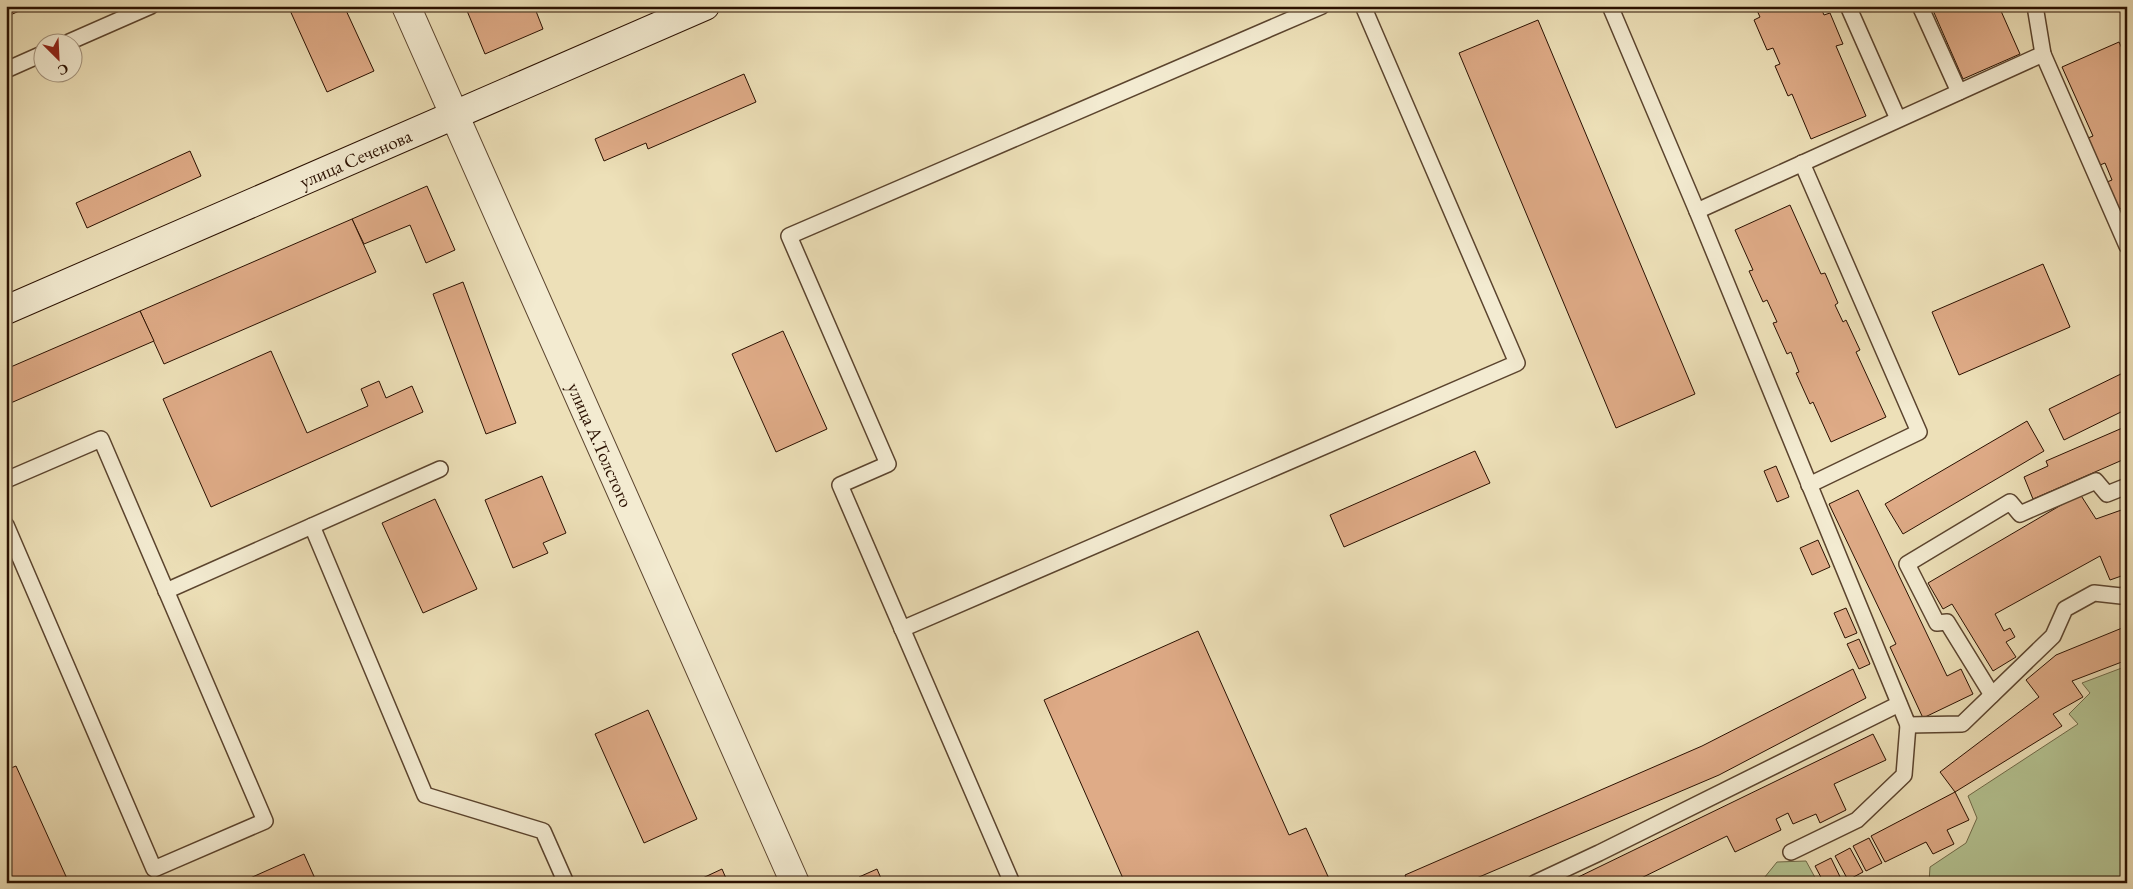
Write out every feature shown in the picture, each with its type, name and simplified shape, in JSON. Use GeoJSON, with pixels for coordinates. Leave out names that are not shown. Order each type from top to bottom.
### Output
{"type":"FeatureCollection","features":[{"type":"Feature","properties":{"kind":"street","name":"улица А.Толстого"},"geometry":{"type":"LineString","coordinates":[[406,6],[795,883]]}},
{"type":"Feature","properties":{"kind":"street","name":"улица Сеченова"},"geometry":{"type":"LineString","coordinates":[[6,310],[705,6]]}},
{"type":"Feature","properties":{"kind":"lane"},"geometry":{"type":"LineString","coordinates":[[82,36],[151,6]]}},
{"type":"Feature","properties":{"kind":"lane"},"geometry":{"type":"LineString","coordinates":[[1012,883],[840,485],[888,464],[789,236],[1322,6]]}},
{"type":"Feature","properties":{"kind":"lane"},"geometry":{"type":"LineString","coordinates":[[902,628],[1517,363],[1363,6]]}},
{"type":"Feature","properties":{"kind":"lane"},"geometry":{"type":"LineString","coordinates":[[1610,6],[1697,211],[1908,725],[1904,775],[1857,820],[1791,852]]}},
{"type":"Feature","properties":{"kind":"lane"},"geometry":{"type":"LineString","coordinates":[[1848,6],[1898,120]]}},
{"type":"Feature","properties":{"kind":"lane"},"geometry":{"type":"LineString","coordinates":[[1920,6],[1959,92]]}},
{"type":"Feature","properties":{"kind":"lane"},"geometry":{"type":"LineString","coordinates":[[2035,6],[2043,54],[2127,246]]}},
{"type":"Feature","properties":{"kind":"lane"},"geometry":{"type":"LineString","coordinates":[[1697,211],[2043,54]]}},
{"type":"Feature","properties":{"kind":"lane"},"geometry":{"type":"LineString","coordinates":[[6,70],[32,58]]}},
{"type":"Feature","properties":{"kind":"lane"},"geometry":{"type":"LineString","coordinates":[[1802,163],[1920,432],[1809,485]]}},
{"type":"Feature","properties":{"kind":"lane"},"geometry":{"type":"LineString","coordinates":[[6,480],[101,439],[265,822],[154,869],[6,525]]}},
{"type":"Feature","properties":{"kind":"lane"},"geometry":{"type":"LineString","coordinates":[[166,591],[440,470]]}},
{"type":"Feature","properties":{"kind":"lane"},"geometry":{"type":"LineString","coordinates":[[1992,695],[1947,622],[1937,623],[1907,564],[2010,502],[2020,514],[2096,482],[2107,494],[2127,486]]}},
{"type":"Feature","properties":{"kind":"lane"},"geometry":{"type":"LineString","coordinates":[[312,526],[425,795],[543,831],[566,883]]}},
{"type":"Feature","properties":{"kind":"lane"},"geometry":{"type":"LineString","coordinates":[[1908,725],[1962,724],[2053,636],[2065,609],[2094,593],[2121,596],[2127,594]]}},
{"type":"Feature","properties":{"kind":"lane"},"geometry":{"type":"LineString","coordinates":[[1535,883],[1600,853],[1899,704]]}},
{"type":"Feature","properties":{"kind":"green space"},"geometry":{"type":"Polygon","coordinates":[[[2127,666],[2127,883],[1929,883],[1930,867],[1966,843],[1977,818],[1968,796],[2078,724],[2069,714],[2090,693],[2082,683],[2127,666]]]}},
{"type":"Feature","properties":{"kind":"green space"},"geometry":{"type":"Polygon","coordinates":[[[1806,861],[1818,883],[1760,883],[1777,862],[1806,861]]]}},
{"type":"Feature","properties":{"kind":"building"},"geometry":{"type":"Polygon","coordinates":[[[6,6],[30,6],[6,17],[6,6]]]}},
{"type":"Feature","properties":{"kind":"building"},"geometry":{"type":"Polygon","coordinates":[[[288,6],[344,6],[374,71],[327,92],[288,6]]]}},
{"type":"Feature","properties":{"kind":"building"},"geometry":{"type":"Polygon","coordinates":[[[465,6],[534,6],[543,29],[485,54],[465,6]]]}},
{"type":"Feature","properties":{"kind":"building"},"geometry":{"type":"Polygon","coordinates":[[[1755,6],[1820,6],[1824,15],[1830,13],[1843,44],[1836,46],[1866,116],[1811,139],[1792,94],[1788,96],[1775,66],[1780,64],[1773,48],[1767,50],[1754,20],[1760,17],[1755,6]]]}},
{"type":"Feature","properties":{"kind":"building"},"geometry":{"type":"Polygon","coordinates":[[[1926,6],[2004,6],[2005,9],[2001,11],[2020,54],[1963,79],[1932,8],[1927,10],[1926,6]]]}},
{"type":"Feature","properties":{"kind":"building"},"geometry":{"type":"Polygon","coordinates":[[[1538,20],[1695,394],[1616,428],[1459,53],[1538,20]]]}},
{"type":"Feature","properties":{"kind":"building"},"geometry":{"type":"Polygon","coordinates":[[[2119,42],[2127,59],[2127,214],[2124,207],[2119,209],[2107,182],[2112,180],[2105,163],[2100,165],[2088,138],[2093,136],[2062,67],[2119,42]]]}},
{"type":"Feature","properties":{"kind":"building"},"geometry":{"type":"Polygon","coordinates":[[[744,74],[756,102],[648,149],[646,143],[604,161],[595,139],[744,74]]]}},
{"type":"Feature","properties":{"kind":"building"},"geometry":{"type":"Polygon","coordinates":[[[190,151],[201,176],[87,228],[76,203],[190,151]]]}},
{"type":"Feature","properties":{"kind":"building"},"geometry":{"type":"Polygon","coordinates":[[[427,186],[455,250],[426,263],[410,225],[364,244],[352,219],[427,186]]]}},
{"type":"Feature","properties":{"kind":"building"},"geometry":{"type":"Polygon","coordinates":[[[1790,205],[1821,274],[1825,273],[1838,303],[1835,305],[1843,322],[1846,320],[1860,350],[1856,352],[1886,417],[1831,442],[1813,402],[1810,404],[1796,373],[1799,372],[1791,352],[1787,354],[1773,323],[1777,322],[1767,300],[1763,302],[1749,271],[1753,270],[1735,230],[1790,205]]]}},
{"type":"Feature","properties":{"kind":"building"},"geometry":{"type":"Polygon","coordinates":[[[352,219],[376,272],[164,364],[140,311],[352,219]]]}},
{"type":"Feature","properties":{"kind":"building"},"geometry":{"type":"Polygon","coordinates":[[[2043,264],[2070,327],[1959,375],[1932,312],[2043,264]]]}},
{"type":"Feature","properties":{"kind":"building"},"geometry":{"type":"Polygon","coordinates":[[[463,282],[516,423],[486,434],[433,294],[463,282]]]}},
{"type":"Feature","properties":{"kind":"building"},"geometry":{"type":"Polygon","coordinates":[[[140,311],[154,341],[6,405],[6,369],[140,311]]]}},
{"type":"Feature","properties":{"kind":"building"},"geometry":{"type":"Polygon","coordinates":[[[783,331],[827,429],[776,452],[732,354],[783,331]]]}},
{"type":"Feature","properties":{"kind":"building"},"geometry":{"type":"Polygon","coordinates":[[[271,351],[307,433],[368,406],[361,389],[379,381],[386,398],[412,386],[423,412],[211,507],[163,399],[271,351]]]}},
{"type":"Feature","properties":{"kind":"building"},"geometry":{"type":"Polygon","coordinates":[[[2127,371],[2127,409],[2064,440],[2049,409],[2127,371]]]}},
{"type":"Feature","properties":{"kind":"building"},"geometry":{"type":"Polygon","coordinates":[[[2027,421],[2044,451],[1903,534],[1885,504],[2027,421]]]}},
{"type":"Feature","properties":{"kind":"building"},"geometry":{"type":"Polygon","coordinates":[[[2127,426],[2127,458],[2033,499],[2024,477],[2048,466],[2046,461],[2127,426]]]}},
{"type":"Feature","properties":{"kind":"building"},"geometry":{"type":"Polygon","coordinates":[[[1475,451],[1490,483],[1344,547],[1330,515],[1475,451]]]}},
{"type":"Feature","properties":{"kind":"building"},"geometry":{"type":"Polygon","coordinates":[[[1776,466],[1789,497],[1777,502],[1764,471],[1776,466]]]}},
{"type":"Feature","properties":{"kind":"building"},"geometry":{"type":"Polygon","coordinates":[[[542,476],[566,533],[543,543],[548,553],[513,568],[485,500],[542,476]]]}},
{"type":"Feature","properties":{"kind":"building"},"geometry":{"type":"Polygon","coordinates":[[[1858,490],[1947,676],[1961,669],[1973,694],[1923,718],[1890,647],[1896,644],[1829,504],[1858,490]]]}},
{"type":"Feature","properties":{"kind":"building"},"geometry":{"type":"Polygon","coordinates":[[[2080,494],[2096,519],[2127,508],[2127,574],[2110,580],[2100,556],[1995,614],[2004,631],[2010,628],[2015,637],[2006,642],[2016,657],[1993,671],[1952,604],[1943,609],[1928,583],[2080,494]]]}},
{"type":"Feature","properties":{"kind":"building"},"geometry":{"type":"Polygon","coordinates":[[[435,499],[477,589],[423,613],[382,523],[435,499]]]}},
{"type":"Feature","properties":{"kind":"building"},"geometry":{"type":"Polygon","coordinates":[[[1818,540],[1830,567],[1812,575],[1800,548],[1818,540]]]}},
{"type":"Feature","properties":{"kind":"building"},"geometry":{"type":"Polygon","coordinates":[[[1846,608],[1857,633],[1845,638],[1834,613],[1846,608]]]}},
{"type":"Feature","properties":{"kind":"building"},"geometry":{"type":"Polygon","coordinates":[[[2127,626],[2127,660],[2072,681],[2083,697],[2053,714],[2062,726],[1955,792],[1940,772],[2039,697],[2026,680],[2056,655],[2127,626]]]}},
{"type":"Feature","properties":{"kind":"building"},"geometry":{"type":"Polygon","coordinates":[[[1198,631],[1289,835],[1306,828],[1331,883],[1125,883],[1044,700],[1198,631]]]}},
{"type":"Feature","properties":{"kind":"building"},"geometry":{"type":"Polygon","coordinates":[[[1859,639],[1870,664],[1859,669],[1847,644],[1859,639]]]}},
{"type":"Feature","properties":{"kind":"building"},"geometry":{"type":"Polygon","coordinates":[[[1853,669],[1866,698],[1719,775],[1465,883],[1408,883],[1405,875],[1702,746],[1853,669]]]}},
{"type":"Feature","properties":{"kind":"building"},"geometry":{"type":"Polygon","coordinates":[[[648,710],[697,819],[644,843],[595,734],[648,710]]]}},
{"type":"Feature","properties":{"kind":"building"},"geometry":{"type":"Polygon","coordinates":[[[1873,734],[1886,760],[1834,784],[1846,810],[1820,823],[1816,814],[1793,824],[1788,813],[1776,819],[1781,830],[1735,852],[1727,836],[1631,883],[1566,883],[1873,734]]]}},
{"type":"Feature","properties":{"kind":"building"},"geometry":{"type":"Polygon","coordinates":[[[16,766],[69,883],[6,883],[6,770],[16,766]]]}},
{"type":"Feature","properties":{"kind":"building"},"geometry":{"type":"Polygon","coordinates":[[[1955,792],[1969,820],[1947,830],[1954,844],[1933,854],[1926,842],[1885,862],[1871,836],[1955,792]]]}},
{"type":"Feature","properties":{"kind":"building"},"geometry":{"type":"Polygon","coordinates":[[[1869,838],[1882,863],[1866,871],[1853,846],[1869,838]]]}},
{"type":"Feature","properties":{"kind":"building"},"geometry":{"type":"Polygon","coordinates":[[[1850,848],[1863,872],[1848,880],[1835,856],[1850,848]]]}},
{"type":"Feature","properties":{"kind":"building"},"geometry":{"type":"Polygon","coordinates":[[[304,854],[317,883],[239,883],[304,854]]]}},
{"type":"Feature","properties":{"kind":"building"},"geometry":{"type":"Polygon","coordinates":[[[1831,858],[1843,883],[1824,883],[1815,866],[1831,858]]]}},
{"type":"Feature","properties":{"kind":"building"},"geometry":{"type":"Polygon","coordinates":[[[722,869],[728,883],[692,883],[722,869]]]}},
{"type":"Feature","properties":{"kind":"building"},"geometry":{"type":"Polygon","coordinates":[[[877,869],[883,883],[861,883],[859,877],[877,869]]]}}]}
